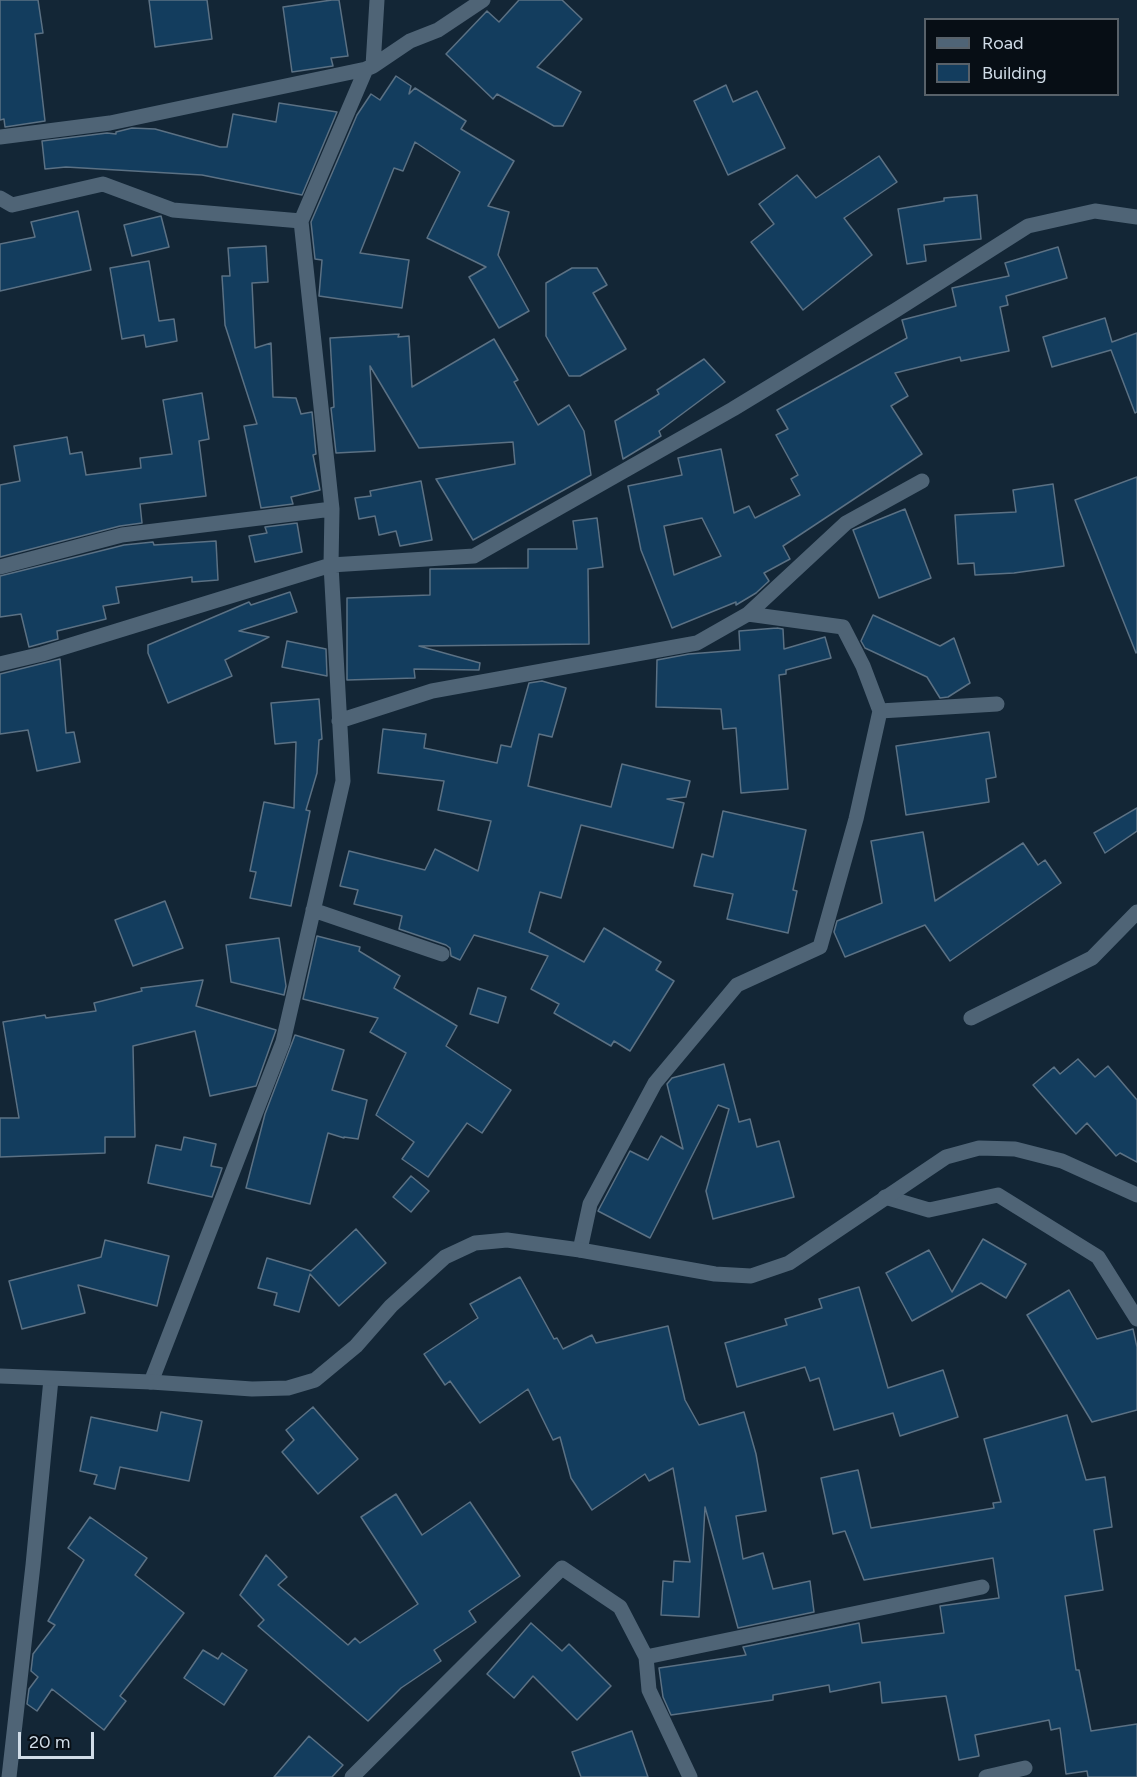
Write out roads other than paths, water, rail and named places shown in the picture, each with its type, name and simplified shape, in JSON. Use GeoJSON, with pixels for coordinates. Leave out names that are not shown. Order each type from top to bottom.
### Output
{"type":"FeatureCollection","features":[{"type":"Feature","properties":{"kind":"street"},"geometry":{"type":"LineString","coordinates":[[151,1382],[283,1042],[344,781],[331,565],[332,510],[301,220],[370,67],[377,0]]}},
{"type":"Feature","properties":{"kind":"street"},"geometry":{"type":"LineString","coordinates":[[0,137],[110,123],[370,67],[410,41],[438,30],[483,0]]}},
{"type":"Feature","properties":{"kind":"street"},"geometry":{"type":"LineString","coordinates":[[0,198],[12,205],[104,184],[173,210],[301,220]]}},
{"type":"Feature","properties":{"kind":"street"},"geometry":{"type":"LineString","coordinates":[[0,664],[42,654],[331,565],[474,556],[733,409],[1028,226],[1095,211],[1137,217]]}},
{"type":"Feature","properties":{"kind":"street"},"geometry":{"type":"LineString","coordinates":[[339,721],[432,691],[697,643],[748,614],[846,523],[922,481]]}},
{"type":"Feature","properties":{"kind":"street"},"geometry":{"type":"LineString","coordinates":[[0,567],[122,535],[332,510]]}},
{"type":"Feature","properties":{"kind":"street"},"geometry":{"type":"LineString","coordinates":[[580,1250],[590,1204],[655,1083],[737,985],[820,947],[856,819],[880,711],[864,666],[843,627],[748,614]]}},
{"type":"Feature","properties":{"kind":"street"},"geometry":{"type":"LineString","coordinates":[[880,711],[997,704]]}},
{"type":"Feature","properties":{"kind":"street"},"geometry":{"type":"LineString","coordinates":[[313,910],[442,954]]}},
{"type":"Feature","properties":{"kind":"street"},"geometry":{"type":"LineString","coordinates":[[971,1018],[1092,958],[1137,912]]}},
{"type":"Feature","properties":{"kind":"street"},"geometry":{"type":"LineString","coordinates":[[0,1376],[252,1389],[288,1388],[315,1380],[356,1346],[391,1306],[445,1257],[475,1242],[507,1240],[580,1250],[715,1274],[751,1276],[789,1263],[946,1157],[979,1148],[1015,1149],[1062,1161],[1137,1194]]}},
{"type":"Feature","properties":{"kind":"street"},"geometry":{"type":"LineString","coordinates":[[885,1197],[929,1210],[998,1195],[1098,1257],[1137,1319]]}},
{"type":"Feature","properties":{"kind":"street"},"geometry":{"type":"LineString","coordinates":[[9,1777],[6,1741],[33,1565],[51,1379]]}},
{"type":"Feature","properties":{"kind":"street"},"geometry":{"type":"LineString","coordinates":[[351,1777],[562,1568],[620,1607],[646,1657],[649,1690],[690,1777]]}},
{"type":"Feature","properties":{"kind":"street"},"geometry":{"type":"LineString","coordinates":[[646,1657],[982,1587]]}},
{"type":"Feature","properties":{"kind":"street"},"geometry":{"type":"LineString","coordinates":[[986,1777],[1025,1768]]}}]}
